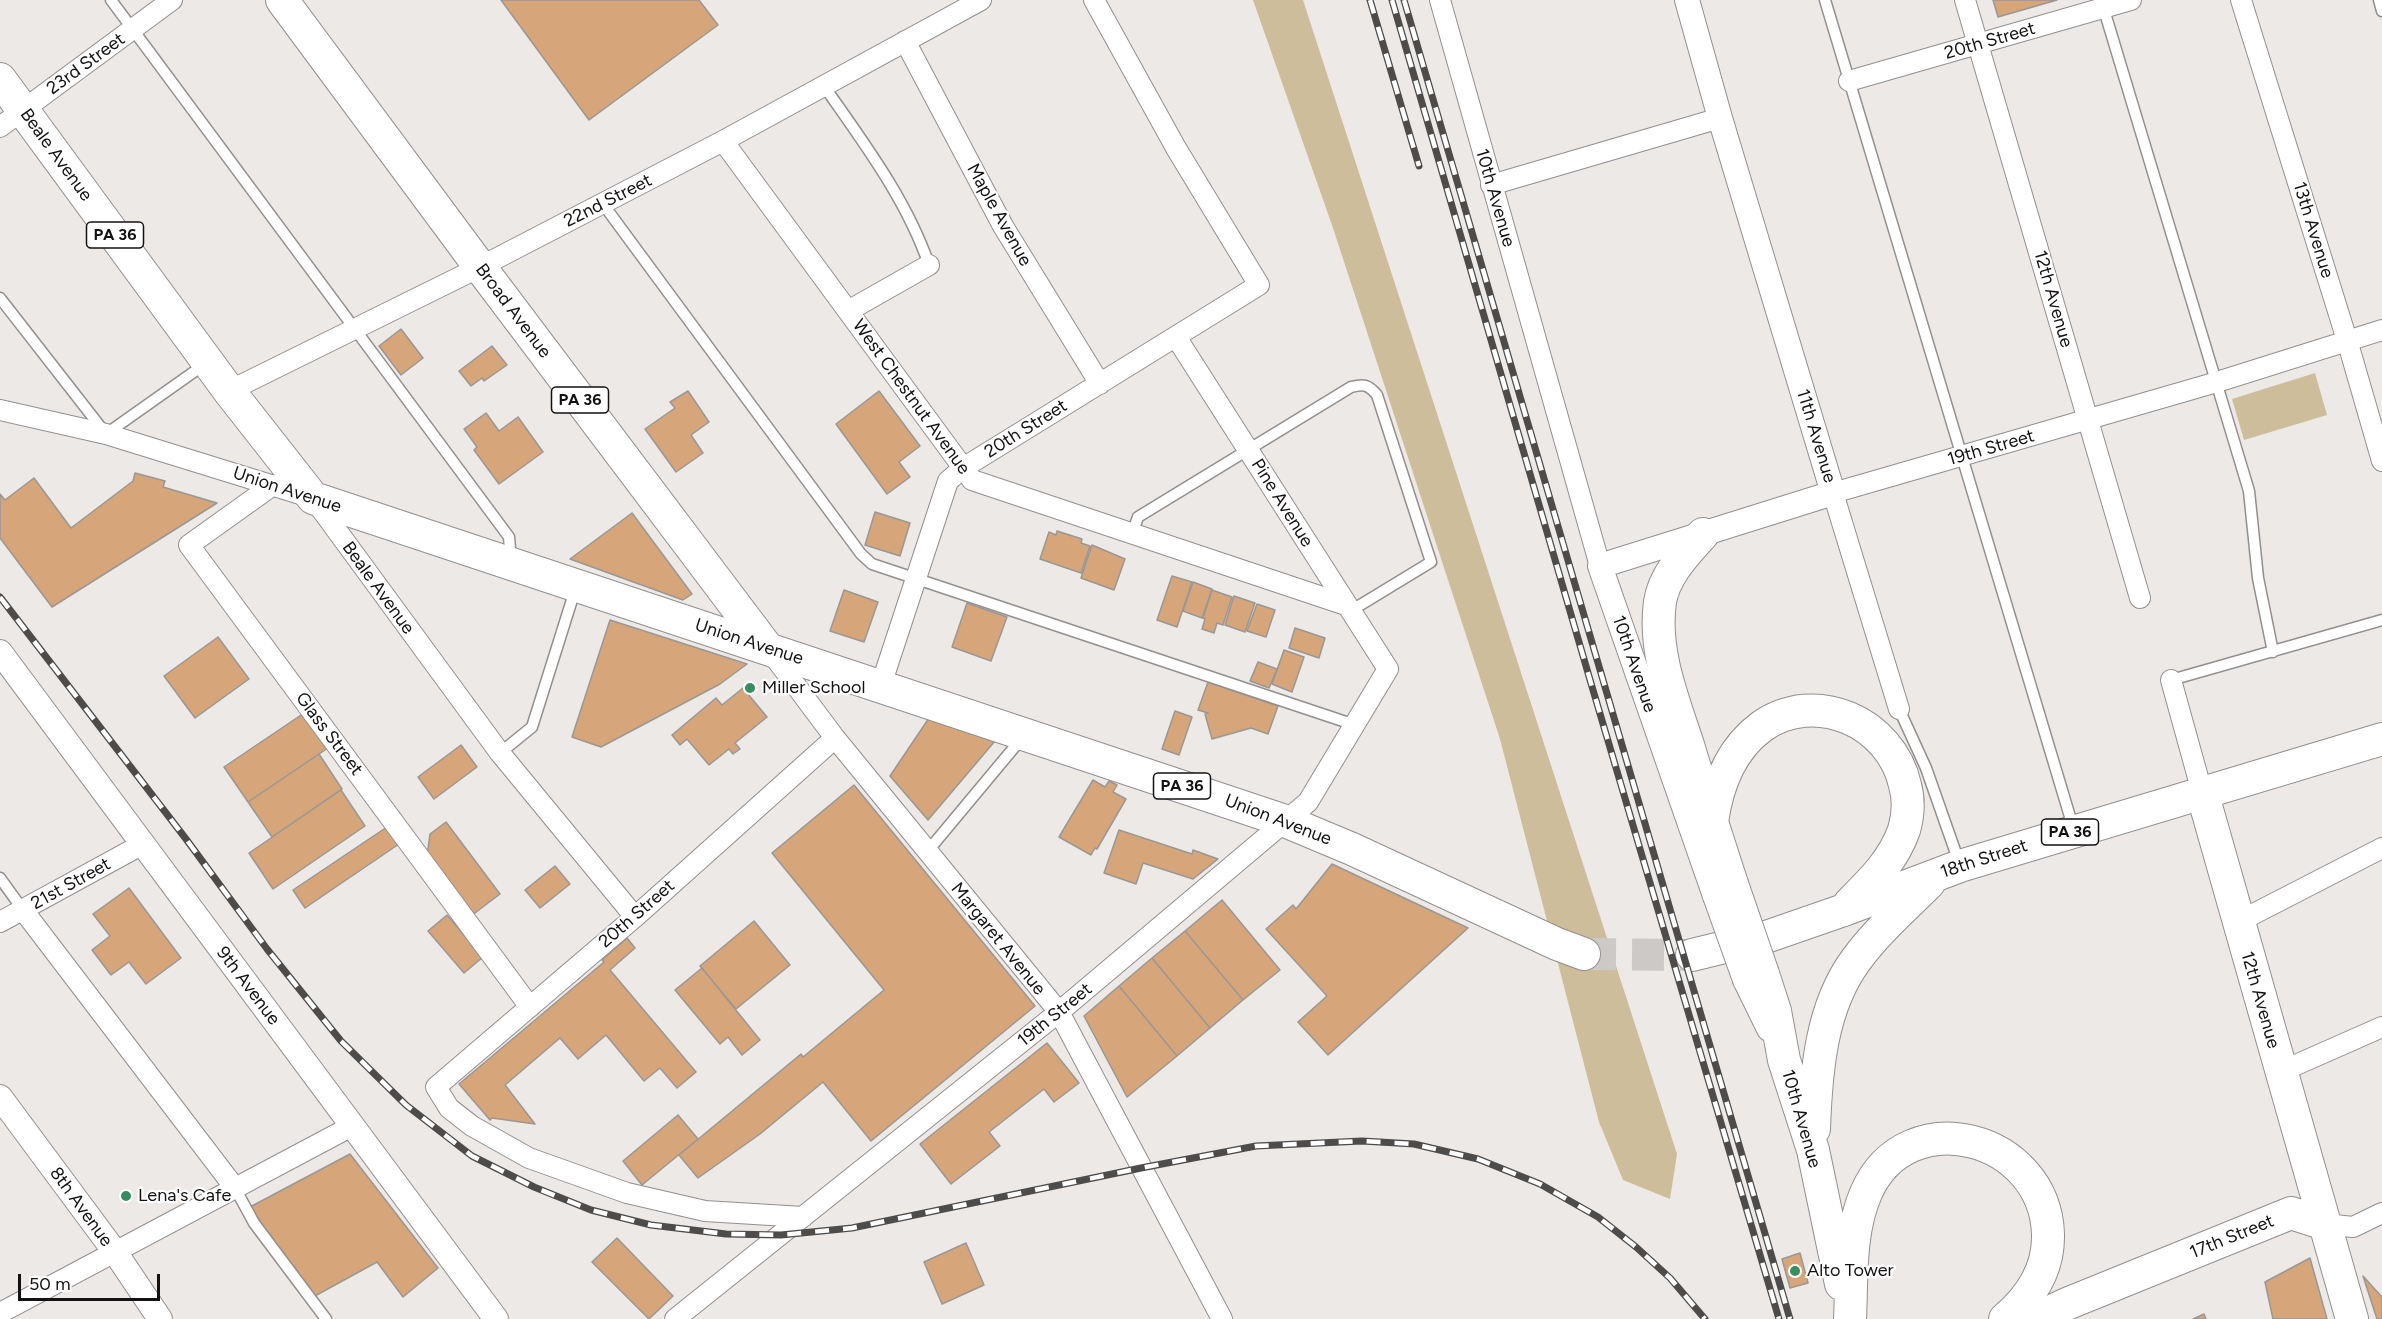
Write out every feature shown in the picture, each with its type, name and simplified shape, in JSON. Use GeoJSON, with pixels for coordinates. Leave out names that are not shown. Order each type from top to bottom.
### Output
{"type":"FeatureCollection","features":[{"type":"Feature","properties":{"kind":"main road","name":"Broad Avenue"},"geometry":{"type":"LineString","coordinates":[[282,0],[768,649]]}},
{"type":"Feature","properties":{"kind":"main road","name":"Beale Avenue"},"geometry":{"type":"LineString","coordinates":[[0,79],[11,119],[208,362],[313,498]]}},
{"type":"Feature","properties":{"kind":"main road","name":"Union Avenue"},"geometry":{"type":"LineString","coordinates":[[313,498],[1285,820],[1557,944],[1584,954]]}},
{"type":"Feature","properties":{"kind":"main road","name":"10th Avenue"},"geometry":{"type":"LineString","coordinates":[[1704,534],[1679,560],[1666,584],[1660,600],[1660,650],[1712,822],[1724,890],[1754,977],[1775,1011],[1784,1060],[1813,1150],[1850,1319]]}},
{"type":"Feature","properties":{"kind":"main road"},"geometry":{"type":"LineString","coordinates":[[1712,822],[1715,801],[1726,769],[1740,747],[1761,727],[1794,713],[1816,711],[1834,712],[1857,722],[1874,733],[1886,744],[1903,774],[1907,793],[1907,814],[1904,830],[1884,868],[1841,911]]}},
{"type":"Feature","properties":{"kind":"main road","name":"18th Street"},"geometry":{"type":"LineString","coordinates":[[1692,955],[1766,937],[1949,869],[2382,739]]}},
{"type":"Feature","properties":{"kind":"main road","name":"12th Avenue"},"geometry":{"type":"LineString","coordinates":[[2202,792],[2352,1319]]}},
{"type":"Feature","properties":{"kind":"main road"},"geometry":{"type":"LineString","coordinates":[[1813,1150],[1815,1086],[1821,1047],[1840,987],[1855,961],[1884,926],[1949,869]]}},
{"type":"Feature","properties":{"kind":"main road"},"geometry":{"type":"LineString","coordinates":[[1850,1319],[1854,1236],[1865,1194],[1873,1178],[1888,1161],[1919,1142],[1936,1139],[1969,1140],[1988,1146],[2000,1153],[2028,1175],[2045,1206],[2048,1241],[2041,1274],[2034,1290],[2005,1319]]}},
{"type":"Feature","properties":{"kind":"main road","name":"17th Street"},"geometry":{"type":"LineString","coordinates":[[2035,1319],[2291,1213],[2325,1224]]}},
{"type":"Feature","properties":{"kind":"main road","name":"17th Street"},"geometry":{"type":"LineString","coordinates":[[2084,1319],[2298,1231],[2325,1224]]}},
{"type":"Feature","properties":{"kind":"street","name":"23rd Street"},"geometry":{"type":"LineString","coordinates":[[11,119],[172,0]]}},
{"type":"Feature","properties":{"kind":"street","name":"22nd Street"},"geometry":{"type":"LineString","coordinates":[[229,391],[603,204],[981,0]]}},
{"type":"Feature","properties":{"kind":"street","name":"20th Street"},"geometry":{"type":"LineString","coordinates":[[881,685],[948,481],[963,468],[1259,285],[1176,148],[1094,0]]}},
{"type":"Feature","properties":{"kind":"street","name":"10th Avenue"},"geometry":{"type":"LineString","coordinates":[[1440,0],[1600,566],[1724,890]]}},
{"type":"Feature","properties":{"kind":"street","name":"11th Avenue"},"geometry":{"type":"LineString","coordinates":[[1687,0],[1720,118],[1899,709]]}},
{"type":"Feature","properties":{"kind":"street","name":"12th Avenue"},"geometry":{"type":"LineString","coordinates":[[1965,0],[2140,598]]}},
{"type":"Feature","properties":{"kind":"street","name":"20th Street"},"geometry":{"type":"LineString","coordinates":[[1849,81],[1978,44],[2103,4],[2131,0]]}},
{"type":"Feature","properties":{"kind":"street","name":"13th Avenue"},"geometry":{"type":"LineString","coordinates":[[2241,0],[2347,340],[2382,461]]}},
{"type":"Feature","properties":{"kind":"street","name":"Maple Avenue"},"geometry":{"type":"LineString","coordinates":[[905,41],[1003,226],[1100,384]]}},
{"type":"Feature","properties":{"kind":"street"},"geometry":{"type":"LineString","coordinates":[[1491,185],[1720,118]]}},
{"type":"Feature","properties":{"kind":"street","name":"West Chestnut Avenue"},"geometry":{"type":"LineString","coordinates":[[723,141],[972,480],[1346,605]]}},
{"type":"Feature","properties":{"kind":"street"},"geometry":{"type":"LineString","coordinates":[[848,311],[929,265]]}},
{"type":"Feature","properties":{"kind":"street","name":"19th Street"},"geometry":{"type":"LineString","coordinates":[[1600,566],[1833,493],[2217,382],[2382,330]]}},
{"type":"Feature","properties":{"kind":"street","name":"Pine Avenue"},"geometry":{"type":"LineString","coordinates":[[1176,337],[1388,669]]}},
{"type":"Feature","properties":{"kind":"street","name":"Union Avenue"},"geometry":{"type":"LineString","coordinates":[[0,410],[106,434],[313,498]]}},
{"type":"Feature","properties":{"kind":"street","name":"Glass Street"},"geometry":{"type":"LineString","coordinates":[[273,485],[189,545],[530,1007]]}},
{"type":"Feature","properties":{"kind":"street","name":"Beale Avenue"},"geometry":{"type":"LineString","coordinates":[[313,498],[500,753],[635,917]]}},
{"type":"Feature","properties":{"kind":"street","name":"Margaret Avenue"},"geometry":{"type":"LineString","coordinates":[[768,649],[835,738],[1059,1012],[1222,1319]]}},
{"type":"Feature","properties":{"kind":"street","name":"9th Avenue"},"geometry":{"type":"LineString","coordinates":[[0,652],[496,1319]]}},
{"type":"Feature","properties":{"kind":"street","name":"19th Street"},"geometry":{"type":"LineString","coordinates":[[675,1319],[1059,1012],[1308,802],[1388,669]]}},
{"type":"Feature","properties":{"kind":"street","name":"12th Avenue"},"geometry":{"type":"LineString","coordinates":[[2171,680],[2202,792]]}},
{"type":"Feature","properties":{"kind":"street","name":"20th Street"},"geometry":{"type":"LineString","coordinates":[[803,1217],[705,1211],[627,1193],[529,1158],[472,1126],[449,1108],[436,1087],[635,917],[835,738]]}},
{"type":"Feature","properties":{"kind":"street","name":"21st Street"},"geometry":{"type":"LineString","coordinates":[[0,922],[141,844]]}},
{"type":"Feature","properties":{"kind":"street"},"geometry":{"type":"LineString","coordinates":[[2238,922],[2382,848]]}},
{"type":"Feature","properties":{"kind":"street"},"geometry":{"type":"LineString","coordinates":[[23,910],[235,1188]]}},
{"type":"Feature","properties":{"kind":"street"},"geometry":{"type":"LineString","coordinates":[[2280,1072],[2382,1027]]}},
{"type":"Feature","properties":{"kind":"street","name":"8th Avenue"},"geometry":{"type":"LineString","coordinates":[[0,1097],[115,1252],[160,1319]]}},
{"type":"Feature","properties":{"kind":"street"},"geometry":{"type":"LineString","coordinates":[[0,1313],[352,1126]]}},
{"type":"Feature","properties":{"kind":"street"},"geometry":{"type":"LineString","coordinates":[[2325,1224],[2353,1227],[2382,1213]]}},
{"type":"Feature","properties":{"kind":"lane"},"geometry":{"type":"LineString","coordinates":[[111,0],[509,537],[512,563]]}},
{"type":"Feature","properties":{"kind":"lane"},"geometry":{"type":"LineString","coordinates":[[1825,0],[2074,831]]}},
{"type":"Feature","properties":{"kind":"lane"},"geometry":{"type":"LineString","coordinates":[[2379,0],[2382,11]]}},
{"type":"Feature","properties":{"kind":"lane"},"geometry":{"type":"LineString","coordinates":[[2103,4],[2249,491],[2258,578],[2273,652]]}},
{"type":"Feature","properties":{"kind":"lane"},"geometry":{"type":"LineString","coordinates":[[824,86],[880,166],[921,242],[929,265]]}},
{"type":"Feature","properties":{"kind":"lane"},"geometry":{"type":"LineString","coordinates":[[603,204],[861,554],[872,564],[1355,725]]}},
{"type":"Feature","properties":{"kind":"lane"},"geometry":{"type":"LineString","coordinates":[[0,298],[106,434],[208,362]]}},
{"type":"Feature","properties":{"kind":"lane"},"geometry":{"type":"LineString","coordinates":[[1132,534],[1138,517],[1350,387],[1362,384],[1370,386],[1377,395],[1431,562],[1357,607],[1346,605]]}},
{"type":"Feature","properties":{"kind":"lane"},"geometry":{"type":"LineString","coordinates":[[500,753],[532,727],[577,585]]}},
{"type":"Feature","properties":{"kind":"lane"},"geometry":{"type":"LineString","coordinates":[[2171,680],[2382,620]]}},
{"type":"Feature","properties":{"kind":"lane","name":"11th Avenue"},"geometry":{"type":"LineString","coordinates":[[1899,709],[1926,768],[1949,869]]}},
{"type":"Feature","properties":{"kind":"lane"},"geometry":{"type":"LineString","coordinates":[[927,852],[1026,733]]}},
{"type":"Feature","properties":{"kind":"lane"},"geometry":{"type":"LineString","coordinates":[[0,878],[23,910]]}},
{"type":"Feature","properties":{"kind":"lane"},"geometry":{"type":"LineString","coordinates":[[235,1188],[254,1223],[326,1319]]}},
{"type":"Feature","properties":{"kind":"shaded area"},"geometry":{"type":"Polygon","coordinates":[[[1253,0],[1303,0],[1677,1154],[1670,1199],[1623,1180],[1599,1122],[1500,739],[1333,228],[1253,0]]]}},
{"type":"Feature","properties":{"kind":"shaded area"},"geometry":{"type":"Polygon","coordinates":[[[2315,373],[2327,415],[2244,440],[2232,399],[2315,373]]]}},
{"type":"Feature","properties":{"kind":"building"},"geometry":{"type":"Polygon","coordinates":[[[501,0],[699,0],[718,25],[589,120],[501,0]]]}},
{"type":"Feature","properties":{"kind":"building"},"geometry":{"type":"Polygon","coordinates":[[[1993,0],[2057,0],[1998,17],[1993,0]]]}},
{"type":"Feature","properties":{"kind":"building"},"geometry":{"type":"Polygon","coordinates":[[[401,329],[423,358],[401,375],[379,346],[401,329]]]}},
{"type":"Feature","properties":{"kind":"building"},"geometry":{"type":"Polygon","coordinates":[[[492,346],[507,365],[484,381],[482,378],[471,386],[459,371],[492,346]]]}},
{"type":"Feature","properties":{"kind":"building"},"geometry":{"type":"Polygon","coordinates":[[[688,391],[709,422],[691,435],[703,453],[676,472],[645,429],[675,408],[670,402],[688,391]]]}},
{"type":"Feature","properties":{"kind":"building"},"geometry":{"type":"Polygon","coordinates":[[[879,391],[920,446],[899,462],[910,477],[887,494],[836,424],[879,391]]]}},
{"type":"Feature","properties":{"kind":"building"},"geometry":{"type":"Polygon","coordinates":[[[486,413],[499,431],[518,417],[543,452],[499,484],[474,450],[477,447],[464,429],[486,413]]]}},
{"type":"Feature","properties":{"kind":"building"},"geometry":{"type":"Polygon","coordinates":[[[135,473],[165,481],[163,487],[217,503],[52,607],[0,538],[0,494],[5,500],[34,478],[71,528],[133,481],[135,473]]]}},
{"type":"Feature","properties":{"kind":"building"},"geometry":{"type":"Polygon","coordinates":[[[875,512],[910,523],[900,556],[865,545],[875,512]]]}},
{"type":"Feature","properties":{"kind":"building"},"geometry":{"type":"Polygon","coordinates":[[[632,513],[692,594],[683,600],[570,559],[632,513]]]}},
{"type":"Feature","properties":{"kind":"building"},"geometry":{"type":"Polygon","coordinates":[[[1057,531],[1082,539],[1081,543],[1090,546],[1081,573],[1040,559],[1049,532],[1056,535],[1057,531]]]}},
{"type":"Feature","properties":{"kind":"building"},"geometry":{"type":"Polygon","coordinates":[[[1092,545],[1125,559],[1114,590],[1081,578],[1092,545]]]}},
{"type":"Feature","properties":{"kind":"building"},"geometry":{"type":"Polygon","coordinates":[[[1172,576],[1192,582],[1177,627],[1157,620],[1172,576]]]}},
{"type":"Feature","properties":{"kind":"building"},"geometry":{"type":"Polygon","coordinates":[[[1193,582],[1212,589],[1202,618],[1183,611],[1193,582]]]}},
{"type":"Feature","properties":{"kind":"building"},"geometry":{"type":"Polygon","coordinates":[[[844,590],[878,602],[864,642],[830,631],[844,590]]]}},
{"type":"Feature","properties":{"kind":"building"},"geometry":{"type":"Polygon","coordinates":[[[1212,590],[1232,597],[1223,625],[1217,623],[1214,633],[1202,629],[1212,590]]]}},
{"type":"Feature","properties":{"kind":"building"},"geometry":{"type":"Polygon","coordinates":[[[1234,596],[1255,603],[1245,632],[1225,625],[1234,596]]]}},
{"type":"Feature","properties":{"kind":"building"},"geometry":{"type":"Polygon","coordinates":[[[967,603],[1007,617],[991,661],[952,647],[967,603]]]}},
{"type":"Feature","properties":{"kind":"building"},"geometry":{"type":"Polygon","coordinates":[[[1257,604],[1275,610],[1266,637],[1247,631],[1257,604]]]}},
{"type":"Feature","properties":{"kind":"building"},"geometry":{"type":"Polygon","coordinates":[[[610,620],[747,664],[720,684],[601,747],[572,737],[610,620]]]}},
{"type":"Feature","properties":{"kind":"building"},"geometry":{"type":"Polygon","coordinates":[[[1295,628],[1325,638],[1319,658],[1289,648],[1295,628]]]}},
{"type":"Feature","properties":{"kind":"building"},"geometry":{"type":"Polygon","coordinates":[[[218,637],[249,679],[195,718],[164,676],[218,637]]]}},
{"type":"Feature","properties":{"kind":"building"},"geometry":{"type":"Polygon","coordinates":[[[1284,650],[1304,657],[1292,692],[1272,684],[1284,650]]]}},
{"type":"Feature","properties":{"kind":"building"},"geometry":{"type":"Polygon","coordinates":[[[1258,662],[1277,669],[1269,688],[1250,681],[1258,662]]]}},
{"type":"Feature","properties":{"kind":"building"},"geometry":{"type":"Polygon","coordinates":[[[1208,682],[1278,706],[1268,734],[1251,728],[1212,739],[1205,714],[1208,713],[1198,710],[1208,682]]]}},
{"type":"Feature","properties":{"kind":"building"},"geometry":{"type":"Polygon","coordinates":[[[743,688],[767,717],[735,743],[740,749],[733,754],[729,749],[709,765],[687,739],[680,745],[672,735],[716,698],[722,705],[743,688]]]}},
{"type":"Feature","properties":{"kind":"building"},"geometry":{"type":"Polygon","coordinates":[[[1175,711],[1192,717],[1179,755],[1162,749],[1175,711]]]}},
{"type":"Feature","properties":{"kind":"building"},"geometry":{"type":"Polygon","coordinates":[[[304,713],[328,748],[248,802],[224,767],[304,713]]]}},
{"type":"Feature","properties":{"kind":"building"},"geometry":{"type":"Polygon","coordinates":[[[929,718],[995,741],[928,820],[890,776],[929,718]]]}},
{"type":"Feature","properties":{"kind":"building"},"geometry":{"type":"Polygon","coordinates":[[[461,745],[477,767],[434,799],[418,777],[461,745]]]}},
{"type":"Feature","properties":{"kind":"building"},"geometry":{"type":"Polygon","coordinates":[[[319,754],[342,789],[272,837],[248,802],[319,754]]]}},
{"type":"Feature","properties":{"kind":"building"},"geometry":{"type":"Polygon","coordinates":[[[1093,780],[1105,787],[1109,781],[1117,785],[1113,792],[1126,799],[1097,849],[1095,848],[1091,855],[1059,837],[1093,780]]]}},
{"type":"Feature","properties":{"kind":"building"},"geometry":{"type":"Polygon","coordinates":[[[854,785],[1035,1006],[871,1141],[823,1082],[760,1134],[698,1178],[679,1155],[801,1054],[803,1057],[884,990],[772,853],[854,785]]]}},
{"type":"Feature","properties":{"kind":"building"},"geometry":{"type":"Polygon","coordinates":[[[341,790],[365,826],[273,889],[249,853],[341,790]]]}},
{"type":"Feature","properties":{"kind":"building"},"geometry":{"type":"Polygon","coordinates":[[[446,822],[500,894],[471,916],[427,856],[430,834],[446,822]]]}},
{"type":"Feature","properties":{"kind":"building"},"geometry":{"type":"Polygon","coordinates":[[[387,827],[399,844],[305,908],[293,890],[387,827]]]}},
{"type":"Feature","properties":{"kind":"building"},"geometry":{"type":"Polygon","coordinates":[[[1119,830],[1192,854],[1193,850],[1218,859],[1193,879],[1143,863],[1136,884],[1104,873],[1119,830]]]}},
{"type":"Feature","properties":{"kind":"building"},"geometry":{"type":"Polygon","coordinates":[[[1332,864],[1468,928],[1328,1055],[1298,1022],[1327,996],[1266,929],[1293,905],[1296,909],[1332,864]]]}},
{"type":"Feature","properties":{"kind":"building"},"geometry":{"type":"Polygon","coordinates":[[[555,866],[570,884],[540,908],[525,890],[555,866]]]}},
{"type":"Feature","properties":{"kind":"building"},"geometry":{"type":"Polygon","coordinates":[[[129,888],[181,958],[146,984],[129,962],[111,975],[92,950],[110,936],[93,914],[129,888]]]}},
{"type":"Feature","properties":{"kind":"building"},"geometry":{"type":"Polygon","coordinates":[[[1222,900],[1280,970],[1243,1000],[1185,931],[1222,900]]]}},
{"type":"Feature","properties":{"kind":"building"},"geometry":{"type":"Polygon","coordinates":[[[447,915],[483,957],[464,973],[428,931],[447,915]]]}},
{"type":"Feature","properties":{"kind":"building"},"geometry":{"type":"Polygon","coordinates":[[[754,921],[790,965],[736,1009],[700,966],[754,921]]]}},
{"type":"Feature","properties":{"kind":"building"},"geometry":{"type":"Polygon","coordinates":[[[1185,931],[1243,1000],[1210,1028],[1152,958],[1185,931]]]}},
{"type":"Feature","properties":{"kind":"building"},"geometry":{"type":"Polygon","coordinates":[[[627,938],[635,948],[610,970],[696,1072],[677,1088],[660,1068],[644,1081],[606,1035],[578,1059],[560,1038],[505,1085],[535,1124],[492,1118],[490,1120],[459,1084],[604,962],[602,960],[627,938]]]}},
{"type":"Feature","properties":{"kind":"building"},"geometry":{"type":"Polygon","coordinates":[[[1152,958],[1210,1028],[1177,1056],[1119,986],[1152,958]]]}},
{"type":"Feature","properties":{"kind":"building"},"geometry":{"type":"Polygon","coordinates":[[[702,968],[760,1040],[742,1055],[728,1037],[720,1044],[675,990],[702,968]]]}},
{"type":"Feature","properties":{"kind":"building"},"geometry":{"type":"Polygon","coordinates":[[[1119,986],[1177,1056],[1127,1097],[1084,1016],[1119,986]]]}},
{"type":"Feature","properties":{"kind":"building"},"geometry":{"type":"Polygon","coordinates":[[[1047,1043],[1079,1083],[1054,1102],[1044,1089],[989,1132],[1000,1146],[951,1184],[920,1144],[1047,1043]]]}},
{"type":"Feature","properties":{"kind":"building"},"geometry":{"type":"Polygon","coordinates":[[[678,1115],[698,1139],[642,1185],[623,1161],[678,1115]]]}},
{"type":"Feature","properties":{"kind":"building"},"geometry":{"type":"Polygon","coordinates":[[[350,1154],[438,1268],[403,1297],[377,1262],[313,1297],[250,1207],[350,1154]]]}},
{"type":"Feature","properties":{"kind":"building"},"geometry":{"type":"Polygon","coordinates":[[[617,1238],[673,1296],[649,1319],[592,1262],[617,1238]]]}},
{"type":"Feature","properties":{"kind":"building"},"geometry":{"type":"Polygon","coordinates":[[[966,1243],[984,1285],[942,1304],[924,1262],[966,1243]]]}},
{"type":"Feature","properties":{"kind":"building","name":"Alto Tower"},"geometry":{"type":"Polygon","coordinates":[[[1800,1253],[1808,1283],[1790,1288],[1782,1259],[1800,1253]]]}},
{"type":"Feature","properties":{"kind":"building"},"geometry":{"type":"Polygon","coordinates":[[[2310,1258],[2327,1319],[2273,1319],[2265,1282],[2310,1258]]]}},
{"type":"Feature","properties":{"kind":"building"},"geometry":{"type":"Polygon","coordinates":[[[2363,1276],[2382,1297],[2382,1319],[2377,1319],[2363,1276]]]}},
{"type":"Feature","properties":{"kind":"building"},"geometry":{"type":"Polygon","coordinates":[[[2204,1314],[2206,1319],[2193,1319],[2204,1314]]]}},
{"type":"Feature","properties":{"kind":"tunnel"},"geometry":{"type":"LineString","coordinates":[[1584,954],[1692,955]]}},
{"type":"Feature","properties":{"kind":"railway"},"geometry":{"type":"LineString","coordinates":[[1370,0],[1419,166]]}},
{"type":"Feature","properties":{"kind":"railway"},"geometry":{"type":"LineString","coordinates":[[1392,0],[1779,1319]]}},
{"type":"Feature","properties":{"kind":"railway"},"geometry":{"type":"LineString","coordinates":[[1404,0],[1790,1319]]}},
{"type":"Feature","properties":{"kind":"railway"},"geometry":{"type":"LineString","coordinates":[[0,597],[186,839],[267,949],[341,1041],[406,1105],[472,1156],[534,1187],[591,1210],[651,1225],[726,1234],[781,1235],[852,1228],[1256,1146],[1362,1141],[1414,1144],[1478,1159],[1540,1184],[1598,1217],[1670,1278],[1705,1319]]}},
{"type":"Feature","properties":{"kind":"place","name":"Miller School"},"geometry":{"type":"Point","coordinates":[750,688]}},
{"type":"Feature","properties":{"kind":"place","name":"Lena's Cafe"},"geometry":{"type":"Point","coordinates":[126,1196]}},
{"type":"Feature","properties":{"kind":"place","name":"Alto Tower"},"geometry":{"type":"Point","coordinates":[1795,1271]}}]}
